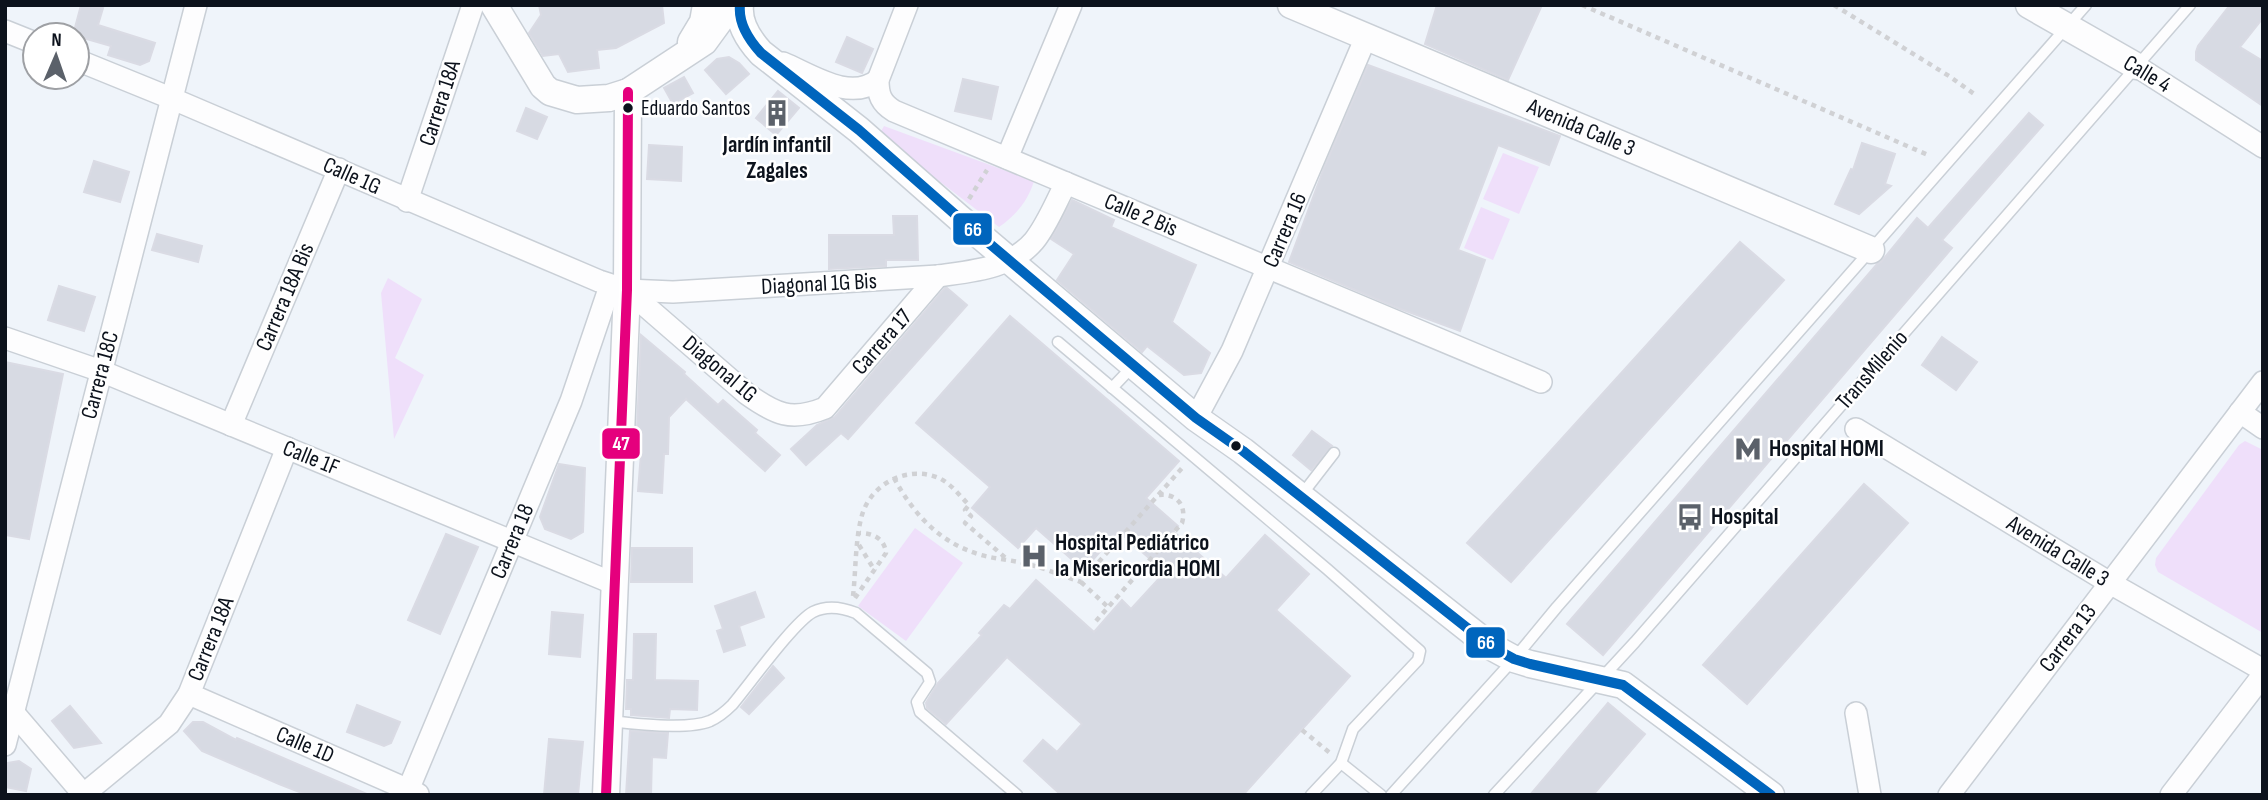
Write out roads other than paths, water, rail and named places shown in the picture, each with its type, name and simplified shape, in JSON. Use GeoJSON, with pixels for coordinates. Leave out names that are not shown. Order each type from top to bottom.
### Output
{"type":"FeatureCollection","features":[{"type":"Feature","properties":{"kind":"street","name":"Carrera 18C"},"geometry":{"type":"LineString","coordinates":[[5,746],[9,708],[101,371],[196,5]]}},
{"type":"Feature","properties":{"kind":"street","name":"Carrera 18A"},"geometry":{"type":"LineString","coordinates":[[407,201],[472,5]]}},
{"type":"Feature","properties":{"kind":"street"},"geometry":{"type":"LineString","coordinates":[[494,5],[543,86],[561,97],[595,100],[628,92],[677,60],[704,41],[731,5]]}},
{"type":"Feature","properties":{"kind":"street"},"geometry":{"type":"LineString","coordinates":[[677,60],[698,33],[706,5]]}},
{"type":"Feature","properties":{"kind":"street"},"geometry":{"type":"LineString","coordinates":[[740,5],[741,23],[751,43],[761,53],[859,130],[1009,261],[1196,418],[1243,451],[1490,646],[1514,659],[1623,685],[1771,795]]}},
{"type":"Feature","properties":{"kind":"street"},"geometry":{"type":"LineString","coordinates":[[677,60],[698,52],[734,47],[761,53],[849,89],[862,89],[878,80],[907,5]]}},
{"type":"Feature","properties":{"kind":"street"},"geometry":{"type":"LineString","coordinates":[[1002,156],[1071,5]]}},
{"type":"Feature","properties":{"kind":"street","name":"Avenida Calle 3"},"geometry":{"type":"LineString","coordinates":[[1291,5],[1871,250]]}},
{"type":"Feature","properties":{"kind":"street","name":"Calle 4"},"geometry":{"type":"LineString","coordinates":[[2029,5],[2136,66],[2263,147]]}},
{"type":"Feature","properties":{"kind":"street","name":"Carrera 16"},"geometry":{"type":"LineString","coordinates":[[1196,418],[1233,351],[1366,37]]}},
{"type":"Feature","properties":{"kind":"street","name":"Calle 1G"},"geometry":{"type":"LineString","coordinates":[[91,66],[619,288]]}},
{"type":"Feature","properties":{"kind":"street","name":"Calle 2 Bis"},"geometry":{"type":"LineString","coordinates":[[878,80],[881,100],[887,106],[1541,382]]}},
{"type":"Feature","properties":{"kind":"street"},"geometry":{"type":"LineString","coordinates":[[607,795],[615,584],[619,288],[628,92]]}},
{"type":"Feature","properties":{"kind":"street","name":"Carrera 18A Bis"},"geometry":{"type":"LineString","coordinates":[[231,425],[339,169]]}},
{"type":"Feature","properties":{"kind":"street"},"geometry":{"type":"LineString","coordinates":[[1009,261],[1035,240],[1066,183]]}},
{"type":"Feature","properties":{"kind":"street","name":"Diagonal 1G Bis"},"geometry":{"type":"LineString","coordinates":[[619,288],[673,292],[938,276],[981,270],[1009,261]]}},
{"type":"Feature","properties":{"kind":"street","name":"Carrera 17"},"geometry":{"type":"LineString","coordinates":[[825,408],[938,276]]}},
{"type":"Feature","properties":{"kind":"street","name":"Diagonal 1G"},"geometry":{"type":"LineString","coordinates":[[619,288],[767,408],[782,415],[799,416],[825,408]]}},
{"type":"Feature","properties":{"kind":"street","name":"Carrera 18"},"geometry":{"type":"LineString","coordinates":[[411,793],[512,541],[619,288]]}},
{"type":"Feature","properties":{"kind":"street","name":"Calle 1F"},"geometry":{"type":"LineString","coordinates":[[5,338],[101,371],[615,584]]}},
{"type":"Feature","properties":{"kind":"street","name":"Carrera 13"},"geometry":{"type":"LineString","coordinates":[[1949,795],[2263,382]]}},
{"type":"Feature","properties":{"kind":"street"},"geometry":{"type":"LineString","coordinates":[[2240,412],[2263,428]]}},
{"type":"Feature","properties":{"kind":"street","name":"Avenida Calle 3"},"geometry":{"type":"LineString","coordinates":[[1856,429],[2263,672]]}},
{"type":"Feature","properties":{"kind":"street","name":"Carrera 18A"},"geometry":{"type":"LineString","coordinates":[[84,794],[169,724],[189,694],[287,448]]}},
{"type":"Feature","properties":{"kind":"street"},"geometry":{"type":"LineString","coordinates":[[2171,795],[2263,672]]}},
{"type":"Feature","properties":{"kind":"street","name":"Calle 1D"},"geometry":{"type":"LineString","coordinates":[[189,694],[411,793]]}},
{"type":"Feature","properties":{"kind":"street"},"geometry":{"type":"LineString","coordinates":[[9,708],[84,794]]}},
{"type":"Feature","properties":{"kind":"street"},"geometry":{"type":"LineString","coordinates":[[1856,713],[1870,795]]}},
{"type":"Feature","properties":{"kind":"lane"},"geometry":{"type":"LineString","coordinates":[[1391,795],[1514,659],[2087,5]]}},
{"type":"Feature","properties":{"kind":"lane","name":"TransMilenio"},"geometry":{"type":"LineString","coordinates":[[1494,795],[1600,679],[2190,5]]}},
{"type":"Feature","properties":{"kind":"lane"},"geometry":{"type":"LineString","coordinates":[[1058,342],[1420,651],[1419,660],[1353,729],[1341,763],[1311,795]]}},
{"type":"Feature","properties":{"kind":"lane"},"geometry":{"type":"LineString","coordinates":[[1112,388],[1133,366]]}},
{"type":"Feature","properties":{"kind":"lane"},"geometry":{"type":"LineString","coordinates":[[1300,496],[1334,453]]}},
{"type":"Feature","properties":{"kind":"lane"},"geometry":{"type":"LineString","coordinates":[[610,721],[687,725],[711,721],[732,705],[804,618],[820,609],[845,608],[856,612],[927,673],[930,682],[917,702],[920,712],[1017,795]]}},
{"type":"Feature","properties":{"kind":"lane"},"geometry":{"type":"LineString","coordinates":[[1341,763],[1381,795]]}},
{"type":"Feature","properties":{"kind":"place","name":"Eduardo Santos"},"geometry":{"type":"Point","coordinates":[628,108]}},
{"type":"Feature","properties":{"kind":"place","name":"Jardín infantil Zagales"},"geometry":{"type":"Point","coordinates":[777,113]}},
{"type":"Feature","properties":{"kind":"place","name":"Hospital HOMI"},"geometry":{"type":"Point","coordinates":[1748,449]}},
{"type":"Feature","properties":{"kind":"place","name":"Hospital"},"geometry":{"type":"Point","coordinates":[1690,517]}},
{"type":"Feature","properties":{"kind":"place","name":"Hospital Pediátrico la Misericordia HOMI"},"geometry":{"type":"Point","coordinates":[1034,556]}}]}
